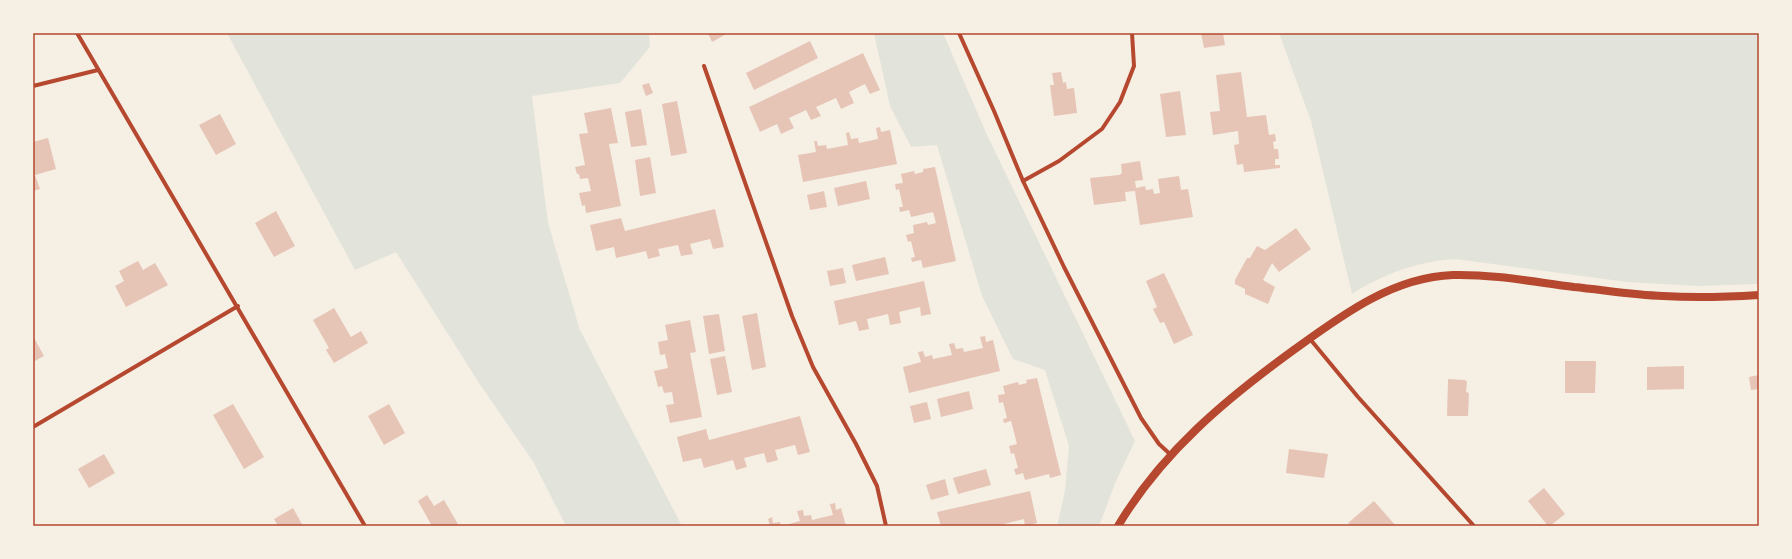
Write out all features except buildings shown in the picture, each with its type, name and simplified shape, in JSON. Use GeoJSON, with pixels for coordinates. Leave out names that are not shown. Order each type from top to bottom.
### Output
{"type":"FeatureCollection","features":[{"type":"Feature","properties":{"kind":"main road"},"geometry":{"type":"LineString","coordinates":[[1118,526],[1137,496],[1171,455],[1220,406],[1339,318],[1375,296],[1409,283],[1440,276],[1470,275],[1663,296],[1759,295]]}},
{"type":"Feature","properties":{"kind":"street"},"geometry":{"type":"LineString","coordinates":[[76,33],[238,306],[365,526]]}},
{"type":"Feature","properties":{"kind":"street"},"geometry":{"type":"LineString","coordinates":[[959,33],[1023,181],[1140,418],[1155,438],[1171,455]]}},
{"type":"Feature","properties":{"kind":"street"},"geometry":{"type":"LineString","coordinates":[[1023,181],[1059,161],[1102,129],[1120,102],[1134,66],[1132,33]]}},
{"type":"Feature","properties":{"kind":"street"},"geometry":{"type":"LineString","coordinates":[[704,66],[792,316],[813,367],[878,486],[886,526]]}},
{"type":"Feature","properties":{"kind":"street"},"geometry":{"type":"LineString","coordinates":[[33,86],[98,70]]}},
{"type":"Feature","properties":{"kind":"street"},"geometry":{"type":"LineString","coordinates":[[33,427],[238,306]]}},
{"type":"Feature","properties":{"kind":"street"},"geometry":{"type":"LineString","coordinates":[[1310,338],[1358,397],[1474,526]]}},
{"type":"Feature","properties":{"kind":"shaded area"},"geometry":{"type":"Polygon","coordinates":[[[227,33],[649,33],[650,47],[620,83],[532,96],[548,223],[580,330],[682,526],[566,526],[534,463],[479,383],[396,252],[355,270],[227,33]]]}},
{"type":"Feature","properties":{"kind":"shaded area"},"geometry":{"type":"Polygon","coordinates":[[[874,33],[943,33],[987,135],[1135,441],[1116,481],[1099,526],[1057,526],[1065,491],[1069,446],[1045,370],[1013,359],[982,296],[937,145],[911,147],[890,106],[874,33]]]}},
{"type":"Feature","properties":{"kind":"shaded area"},"geometry":{"type":"Polygon","coordinates":[[[1279,33],[1759,33],[1759,284],[1698,286],[1627,282],[1455,259],[1428,262],[1402,270],[1376,280],[1352,294],[1311,121],[1279,33]]]}}]}
